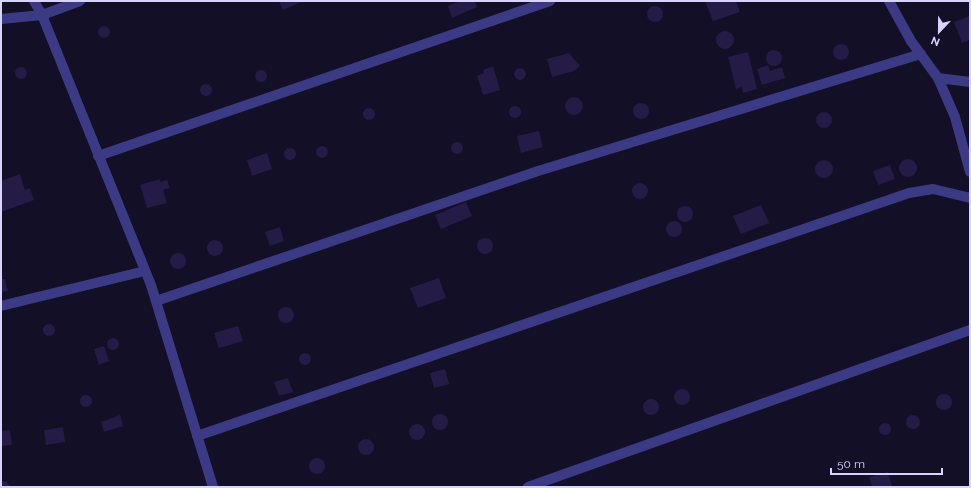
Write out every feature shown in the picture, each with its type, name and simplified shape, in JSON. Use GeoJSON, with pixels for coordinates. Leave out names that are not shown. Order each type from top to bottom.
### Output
{"type":"FeatureCollection","features":[{"type":"Feature","properties":{"kind":"street"},"geometry":{"type":"LineString","coordinates":[[34,1],[42,15],[145,271],[156,301],[213,487]]}},
{"type":"Feature","properties":{"kind":"street"},"geometry":{"type":"LineString","coordinates":[[1,19],[42,15],[80,1]]}},
{"type":"Feature","properties":{"kind":"street"},"geometry":{"type":"LineString","coordinates":[[98,156],[550,1]]}},
{"type":"Feature","properties":{"kind":"street"},"geometry":{"type":"LineString","coordinates":[[889,1],[911,41],[938,78],[955,117],[970,172]]}},
{"type":"Feature","properties":{"kind":"street"},"geometry":{"type":"LineString","coordinates":[[156,301],[538,171],[921,54]]}},
{"type":"Feature","properties":{"kind":"street"},"geometry":{"type":"LineString","coordinates":[[938,78],[970,82]]}},
{"type":"Feature","properties":{"kind":"street"},"geometry":{"type":"LineString","coordinates":[[197,436],[909,193],[933,189],[970,198]]}},
{"type":"Feature","properties":{"kind":"street"},"geometry":{"type":"LineString","coordinates":[[1,306],[145,271]]}},
{"type":"Feature","properties":{"kind":"street"},"geometry":{"type":"LineString","coordinates":[[528,487],[970,330]]}},
{"type":"Feature","properties":{"kind":"building"},"geometry":{"type":"Polygon","coordinates":[[[279,1],[300,1],[301,2],[283,10],[279,1]]]}},
{"type":"Feature","properties":{"kind":"building"},"geometry":{"type":"Polygon","coordinates":[[[460,1],[475,1],[477,7],[452,18],[448,6],[460,1]]]}},
{"type":"Feature","properties":{"kind":"building"},"geometry":{"type":"Polygon","coordinates":[[[705,1],[736,1],[740,12],[713,21],[705,1]]]}},
{"type":"Feature","properties":{"kind":"building"},"geometry":{"type":"Polygon","coordinates":[[[655,6],[661,8],[663,14],[661,20],[655,22],[649,20],[647,14],[649,8],[655,6]]]}},
{"type":"Feature","properties":{"kind":"building"},"geometry":{"type":"Polygon","coordinates":[[[970,16],[970,40],[962,43],[954,22],[970,16]]]}},
{"type":"Feature","properties":{"kind":"building"},"geometry":{"type":"Polygon","coordinates":[[[102,26],[106,26],[110,32],[106,38],[102,38],[98,34],[98,30],[102,26]]]}},
{"type":"Feature","properties":{"kind":"building"},"geometry":{"type":"Polygon","coordinates":[[[725,31],[731,34],[734,40],[731,46],[725,49],[719,46],[716,40],[719,34],[725,31]]]}},
{"type":"Feature","properties":{"kind":"building"},"geometry":{"type":"Polygon","coordinates":[[[841,44],[847,46],[849,52],[847,58],[841,60],[835,58],[833,52],[835,46],[841,44]]]}},
{"type":"Feature","properties":{"kind":"building"},"geometry":{"type":"Polygon","coordinates":[[[774,50],[780,52],[782,58],[780,64],[774,66],[768,64],[766,58],[768,52],[774,50]]]}},
{"type":"Feature","properties":{"kind":"building"},"geometry":{"type":"Polygon","coordinates":[[[748,52],[757,89],[743,93],[742,87],[736,89],[728,57],[748,52]]]}},
{"type":"Feature","properties":{"kind":"building"},"geometry":{"type":"Polygon","coordinates":[[[569,53],[580,66],[574,71],[552,77],[547,59],[569,53]]]}},
{"type":"Feature","properties":{"kind":"building"},"geometry":{"type":"Polygon","coordinates":[[[768,65],[770,71],[782,67],[785,78],[762,85],[757,69],[768,65]]]}},
{"type":"Feature","properties":{"kind":"building"},"geometry":{"type":"Polygon","coordinates":[[[493,66],[500,90],[483,95],[477,76],[484,73],[483,70],[493,66]]]}},
{"type":"Feature","properties":{"kind":"building"},"geometry":{"type":"Polygon","coordinates":[[[19,67],[23,67],[27,73],[23,79],[19,79],[15,75],[15,71],[19,67]]]}},
{"type":"Feature","properties":{"kind":"building"},"geometry":{"type":"Polygon","coordinates":[[[518,68],[522,68],[526,74],[522,80],[518,80],[514,76],[514,72],[518,68]]]}},
{"type":"Feature","properties":{"kind":"building"},"geometry":{"type":"Polygon","coordinates":[[[263,70],[266,71],[266,81],[259,82],[256,81],[255,74],[256,71],[263,70]]]}},
{"type":"Feature","properties":{"kind":"building"},"geometry":{"type":"Polygon","coordinates":[[[208,84],[211,85],[211,95],[204,96],[201,95],[200,88],[201,85],[208,84]]]}},
{"type":"Feature","properties":{"kind":"building"},"geometry":{"type":"Polygon","coordinates":[[[574,97],[580,100],[583,106],[580,112],[574,115],[568,112],[565,106],[568,100],[574,97]]]}},
{"type":"Feature","properties":{"kind":"building"},"geometry":{"type":"Polygon","coordinates":[[[641,103],[648,108],[649,111],[644,118],[641,119],[634,114],[633,111],[638,104],[641,103]]]}},
{"type":"Feature","properties":{"kind":"building"},"geometry":{"type":"Polygon","coordinates":[[[515,106],[519,108],[521,112],[519,116],[515,118],[511,116],[509,112],[511,108],[515,106]]]}},
{"type":"Feature","properties":{"kind":"building"},"geometry":{"type":"Polygon","coordinates":[[[367,108],[371,108],[375,114],[371,120],[367,120],[363,116],[363,112],[367,108]]]}},
{"type":"Feature","properties":{"kind":"building"},"geometry":{"type":"Polygon","coordinates":[[[824,112],[830,114],[832,120],[830,126],[824,128],[818,126],[816,120],[818,114],[824,112]]]}},
{"type":"Feature","properties":{"kind":"building"},"geometry":{"type":"Polygon","coordinates":[[[539,131],[543,147],[521,153],[517,136],[539,131]]]}},
{"type":"Feature","properties":{"kind":"building"},"geometry":{"type":"Polygon","coordinates":[[[457,142],[461,144],[463,148],[461,152],[457,154],[453,152],[451,148],[453,144],[457,142]]]}},
{"type":"Feature","properties":{"kind":"building"},"geometry":{"type":"Polygon","coordinates":[[[320,146],[324,146],[328,152],[324,158],[320,158],[316,154],[316,150],[320,146]]]}},
{"type":"Feature","properties":{"kind":"building"},"geometry":{"type":"Polygon","coordinates":[[[292,148],[295,149],[295,159],[288,160],[285,159],[284,152],[285,149],[292,148]]]}},
{"type":"Feature","properties":{"kind":"building"},"geometry":{"type":"Polygon","coordinates":[[[267,153],[272,169],[252,176],[247,160],[267,153]]]}},
{"type":"Feature","properties":{"kind":"building"},"geometry":{"type":"Polygon","coordinates":[[[908,159],[914,162],[917,168],[914,174],[908,177],[902,174],[899,168],[902,162],[908,159]]]}},
{"type":"Feature","properties":{"kind":"building"},"geometry":{"type":"Polygon","coordinates":[[[824,160],[830,163],[833,169],[830,175],[824,178],[818,175],[815,169],[818,163],[824,160]]]}},
{"type":"Feature","properties":{"kind":"building"},"geometry":{"type":"Polygon","coordinates":[[[890,165],[895,179],[878,185],[873,171],[890,165]]]}},
{"type":"Feature","properties":{"kind":"building"},"geometry":{"type":"Polygon","coordinates":[[[20,174],[25,190],[30,188],[34,200],[1,212],[1,181],[20,174]]]}},
{"type":"Feature","properties":{"kind":"building"},"geometry":{"type":"Polygon","coordinates":[[[160,179],[160,182],[167,180],[170,188],[163,190],[167,203],[147,208],[140,185],[160,179]]]}},
{"type":"Feature","properties":{"kind":"building"},"geometry":{"type":"Polygon","coordinates":[[[640,183],[646,185],[648,191],[646,197],[640,199],[634,197],[632,191],[634,185],[640,183]]]}},
{"type":"Feature","properties":{"kind":"building"},"geometry":{"type":"Polygon","coordinates":[[[466,202],[472,216],[441,229],[435,215],[466,202]]]}},
{"type":"Feature","properties":{"kind":"building"},"geometry":{"type":"Polygon","coordinates":[[[761,205],[769,223],[741,234],[733,216],[761,205]]]}},
{"type":"Feature","properties":{"kind":"building"},"geometry":{"type":"Polygon","coordinates":[[[685,206],[691,208],[693,214],[691,220],[685,222],[679,220],[677,214],[679,208],[685,206]]]}},
{"type":"Feature","properties":{"kind":"building"},"geometry":{"type":"Polygon","coordinates":[[[674,221],[680,223],[682,229],[680,235],[674,237],[668,235],[666,229],[668,223],[674,221]]]}},
{"type":"Feature","properties":{"kind":"building"},"geometry":{"type":"Polygon","coordinates":[[[280,227],[284,241],[270,246],[265,232],[280,227]]]}},
{"type":"Feature","properties":{"kind":"building"},"geometry":{"type":"Polygon","coordinates":[[[485,238],[491,240],[493,246],[491,252],[485,254],[479,252],[477,246],[479,240],[485,238]]]}},
{"type":"Feature","properties":{"kind":"building"},"geometry":{"type":"Polygon","coordinates":[[[215,240],[221,242],[223,248],[221,254],[215,256],[209,254],[207,248],[209,242],[215,240]]]}},
{"type":"Feature","properties":{"kind":"building"},"geometry":{"type":"Polygon","coordinates":[[[178,253],[184,255],[186,261],[184,267],[178,269],[172,267],[170,261],[172,255],[178,253]]]}},
{"type":"Feature","properties":{"kind":"building"},"geometry":{"type":"Polygon","coordinates":[[[439,278],[446,298],[418,308],[410,288],[439,278]]]}},
{"type":"Feature","properties":{"kind":"building"},"geometry":{"type":"Polygon","coordinates":[[[1,279],[5,279],[8,291],[1,292],[1,279]]]}},
{"type":"Feature","properties":{"kind":"building"},"geometry":{"type":"Polygon","coordinates":[[[286,307],[292,309],[294,315],[292,321],[286,323],[280,321],[278,315],[280,309],[286,307]]]}},
{"type":"Feature","properties":{"kind":"building"},"geometry":{"type":"Polygon","coordinates":[[[47,324],[51,324],[55,330],[51,336],[47,336],[43,332],[43,328],[47,324]]]}},
{"type":"Feature","properties":{"kind":"building"},"geometry":{"type":"Polygon","coordinates":[[[238,326],[243,341],[219,348],[214,333],[238,326]]]}},
{"type":"Feature","properties":{"kind":"building"},"geometry":{"type":"Polygon","coordinates":[[[111,338],[115,338],[119,344],[115,350],[111,350],[107,346],[107,342],[111,338]]]}},
{"type":"Feature","properties":{"kind":"building"},"geometry":{"type":"Polygon","coordinates":[[[104,346],[109,361],[99,365],[94,349],[104,346]]]}},
{"type":"Feature","properties":{"kind":"building"},"geometry":{"type":"Polygon","coordinates":[[[305,353],[309,355],[311,359],[309,363],[305,365],[301,363],[299,359],[301,355],[305,353]]]}},
{"type":"Feature","properties":{"kind":"building"},"geometry":{"type":"Polygon","coordinates":[[[445,369],[449,384],[434,388],[430,373],[445,369]]]}},
{"type":"Feature","properties":{"kind":"building"},"geometry":{"type":"Polygon","coordinates":[[[288,378],[293,392],[279,396],[274,382],[288,378]]]}},
{"type":"Feature","properties":{"kind":"building"},"geometry":{"type":"Polygon","coordinates":[[[682,389],[689,394],[690,397],[685,404],[682,405],[675,400],[674,397],[679,390],[682,389]]]}},
{"type":"Feature","properties":{"kind":"building"},"geometry":{"type":"Polygon","coordinates":[[[944,394],[950,396],[952,402],[950,408],[944,410],[938,408],[936,402],[938,396],[944,394]]]}},
{"type":"Feature","properties":{"kind":"building"},"geometry":{"type":"Polygon","coordinates":[[[84,395],[88,395],[92,401],[88,407],[84,407],[80,403],[80,399],[84,395]]]}},
{"type":"Feature","properties":{"kind":"building"},"geometry":{"type":"Polygon","coordinates":[[[651,399],[658,404],[659,407],[654,414],[651,415],[644,410],[643,407],[648,400],[651,399]]]}},
{"type":"Feature","properties":{"kind":"building"},"geometry":{"type":"Polygon","coordinates":[[[440,414],[446,416],[448,422],[446,428],[440,430],[434,428],[432,422],[434,416],[440,414]]]}},
{"type":"Feature","properties":{"kind":"building"},"geometry":{"type":"Polygon","coordinates":[[[120,415],[123,426],[104,432],[101,422],[120,415]]]}},
{"type":"Feature","properties":{"kind":"building"},"geometry":{"type":"Polygon","coordinates":[[[910,415],[916,415],[920,419],[920,425],[916,429],[910,429],[906,425],[906,419],[910,415]]]}},
{"type":"Feature","properties":{"kind":"building"},"geometry":{"type":"Polygon","coordinates":[[[883,423],[887,423],[891,429],[887,435],[883,435],[879,431],[879,427],[883,423]]]}},
{"type":"Feature","properties":{"kind":"building"},"geometry":{"type":"Polygon","coordinates":[[[417,424],[424,429],[425,432],[420,439],[417,440],[410,435],[409,432],[414,425],[417,424]]]}},
{"type":"Feature","properties":{"kind":"building"},"geometry":{"type":"Polygon","coordinates":[[[63,427],[65,442],[46,445],[44,430],[63,427]]]}},
{"type":"Feature","properties":{"kind":"building"},"geometry":{"type":"Polygon","coordinates":[[[10,430],[12,445],[1,446],[1,431],[10,430]]]}},
{"type":"Feature","properties":{"kind":"building"},"geometry":{"type":"Polygon","coordinates":[[[366,439],[373,444],[374,447],[369,454],[366,455],[359,450],[358,447],[363,440],[366,439]]]}},
{"type":"Feature","properties":{"kind":"building"},"geometry":{"type":"Polygon","coordinates":[[[317,458],[323,460],[325,466],[323,472],[317,474],[311,472],[309,466],[311,460],[317,458]]]}},
{"type":"Feature","properties":{"kind":"building"},"geometry":{"type":"Polygon","coordinates":[[[888,472],[892,487],[872,487],[869,477],[888,472]]]}},
{"type":"Feature","properties":{"kind":"building"},"geometry":{"type":"Polygon","coordinates":[[[6,481],[10,487],[1,487],[1,482],[6,481]]]}}]}
